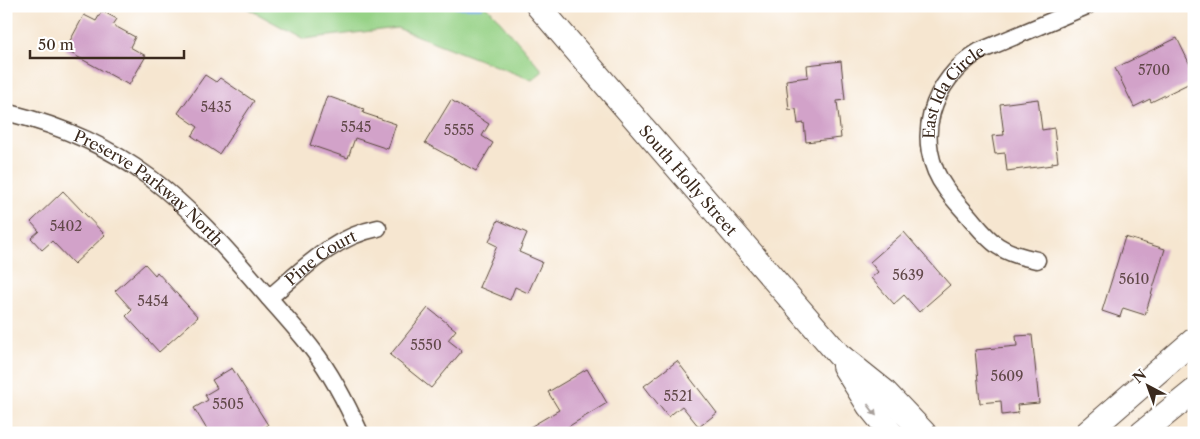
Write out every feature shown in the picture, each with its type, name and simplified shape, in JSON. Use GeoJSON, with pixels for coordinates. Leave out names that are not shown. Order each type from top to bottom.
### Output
{"type":"FeatureCollection","features":[{"type":"Feature","properties":{"kind":"street","name":"East Ida Circle"},"geometry":{"type":"LineString","coordinates":[[1037,260],[1014,254],[998,246],[986,236],[946,189],[931,155],[929,124],[934,102],[943,86],[966,60],[980,51],[1087,6]]}},
{"type":"Feature","properties":{"kind":"street","name":"South Holly Street"},"geometry":{"type":"LineString","coordinates":[[541,10],[839,355],[884,391],[924,433]]}},
{"type":"Feature","properties":{"kind":"street","name":"Preserve Parkway North"},"geometry":{"type":"LineString","coordinates":[[6,112],[43,121],[83,137],[126,160],[161,184],[210,230],[314,351],[333,378],[360,433]]}},
{"type":"Feature","properties":{"kind":"street","name":"Pine Court"},"geometry":{"type":"LineString","coordinates":[[269,298],[328,247],[346,237],[378,228]]}},
{"type":"Feature","properties":{"kind":"street"},"geometry":{"type":"LineString","coordinates":[[1087,433],[1194,340]]}},
{"type":"Feature","properties":{"kind":"street","name":"South Holly Street"},"geometry":{"type":"LineString","coordinates":[[839,355],[854,385],[892,433]]}},
{"type":"Feature","properties":{"kind":"street"},"geometry":{"type":"LineString","coordinates":[[1142,433],[1194,391]]}},
{"type":"Feature","properties":{"kind":"green space"},"geometry":{"type":"Polygon","coordinates":[[[243,6],[487,6],[543,71],[532,80],[397,28],[304,39],[243,6]]]}},
{"type":"Feature","properties":{"kind":"building"},"geometry":{"type":"Polygon","coordinates":[[[102,11],[117,19],[113,25],[135,37],[130,47],[146,56],[129,85],[65,50],[84,15],[96,21],[102,11]]]}},
{"type":"Feature","properties":{"kind":"building"},"geometry":{"type":"Polygon","coordinates":[[[1177,38],[1194,73],[1194,81],[1151,102],[1150,99],[1134,107],[1115,68],[1177,38]]]}},
{"type":"Feature","properties":{"kind":"building"},"geometry":{"type":"Polygon","coordinates":[[[841,61],[845,100],[837,101],[841,138],[806,142],[804,123],[798,124],[796,109],[789,110],[786,80],[808,77],[807,65],[841,61]]]}},
{"type":"Feature","properties":{"kind":"building"},"geometry":{"type":"Polygon","coordinates":[[[205,75],[216,82],[220,78],[254,101],[219,154],[192,136],[198,127],[178,113],[205,75]]]}},
{"type":"Feature","properties":{"kind":"building"},"geometry":{"type":"Polygon","coordinates":[[[327,96],[364,109],[363,113],[396,124],[388,149],[355,138],[348,158],[310,145],[327,96]]]}},
{"type":"Feature","properties":{"kind":"building"},"geometry":{"type":"Polygon","coordinates":[[[1038,99],[1042,130],[1054,128],[1058,162],[1052,163],[1052,165],[1007,171],[1005,153],[995,154],[992,136],[1004,135],[1000,104],[1038,99]]]}},
{"type":"Feature","properties":{"kind":"building"},"geometry":{"type":"Polygon","coordinates":[[[451,100],[489,124],[482,136],[493,143],[476,171],[425,143],[451,100]]]}},
{"type":"Feature","properties":{"kind":"building"},"geometry":{"type":"Polygon","coordinates":[[[63,191],[105,235],[74,264],[52,241],[42,250],[31,238],[39,231],[31,222],[63,191]]]}},
{"type":"Feature","properties":{"kind":"building"},"geometry":{"type":"Polygon","coordinates":[[[498,220],[527,233],[519,252],[542,262],[528,293],[515,287],[510,300],[479,287],[497,246],[489,242],[498,220]]]}},
{"type":"Feature","properties":{"kind":"building"},"geometry":{"type":"Polygon","coordinates":[[[904,232],[950,285],[919,312],[904,295],[894,304],[871,278],[878,272],[870,262],[904,232]]]}},
{"type":"Feature","properties":{"kind":"building"},"geometry":{"type":"Polygon","coordinates":[[[1125,237],[1165,249],[1145,315],[1123,308],[1120,317],[1102,311],[1125,237]]]}},
{"type":"Feature","properties":{"kind":"building"},"geometry":{"type":"Polygon","coordinates":[[[145,264],[155,275],[157,272],[198,317],[159,352],[126,316],[132,310],[115,291],[145,264]]]}},
{"type":"Feature","properties":{"kind":"building"},"geometry":{"type":"Polygon","coordinates":[[[428,308],[456,330],[448,340],[462,351],[431,388],[390,355],[428,308]]]}},
{"type":"Feature","properties":{"kind":"building"},"geometry":{"type":"Polygon","coordinates":[[[1032,335],[1039,403],[1017,405],[1018,413],[1002,415],[1001,401],[980,403],[975,350],[1017,346],[1016,336],[1032,335]]]}},
{"type":"Feature","properties":{"kind":"building"},"geometry":{"type":"Polygon","coordinates":[[[677,361],[717,413],[699,427],[682,406],[668,417],[644,386],[677,361]]]}},
{"type":"Feature","properties":{"kind":"building"},"geometry":{"type":"Polygon","coordinates":[[[232,368],[268,425],[257,433],[209,433],[194,408],[208,400],[205,395],[217,388],[212,380],[232,368]]]}},
{"type":"Feature","properties":{"kind":"building"},"geometry":{"type":"Polygon","coordinates":[[[587,369],[607,403],[558,433],[520,433],[559,410],[548,392],[587,369]]]}},
{"type":"Feature","properties":{"kind":"waterway"},"geometry":{"type":"LineString","coordinates":[[457,6],[480,6]]}}]}
